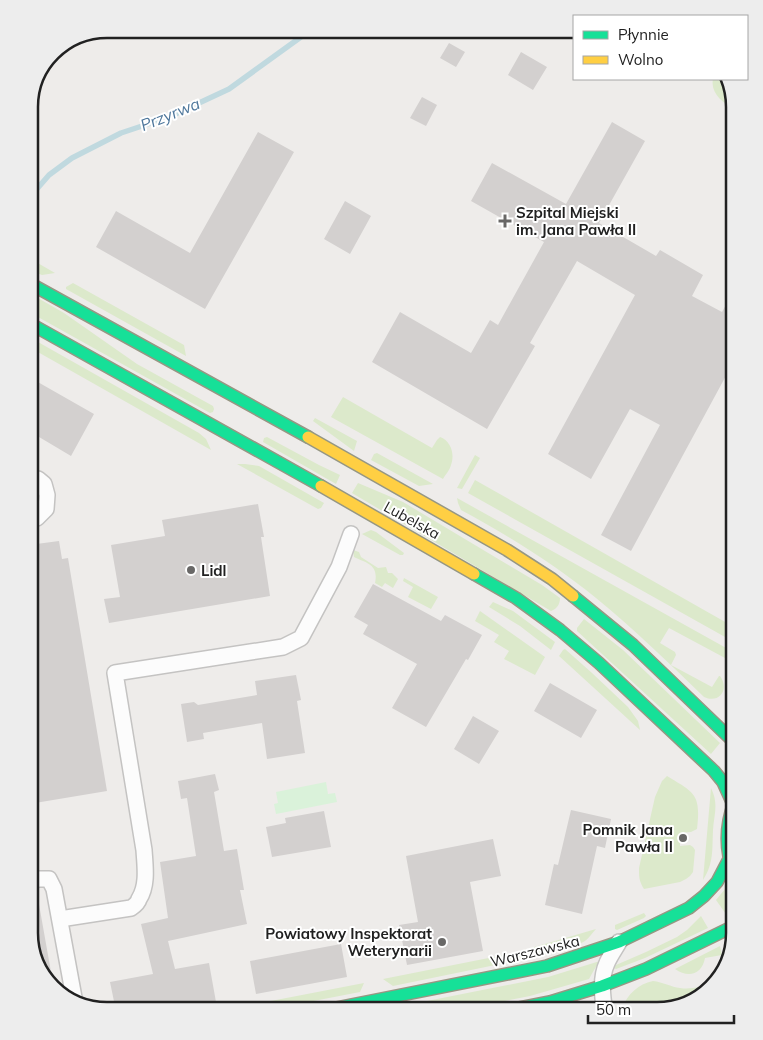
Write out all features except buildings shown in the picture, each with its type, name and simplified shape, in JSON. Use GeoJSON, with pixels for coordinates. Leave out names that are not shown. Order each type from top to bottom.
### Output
{"type":"FeatureCollection","features":[{"type":"Feature","properties":{"kind":"main road","name":"Lubelska"},"geometry":{"type":"LineString","coordinates":[[38,288],[248,409],[508,550],[552,578],[579,605],[633,645],[726,734]]}},
{"type":"Feature","properties":{"kind":"main road","name":"Lubelska"},"geometry":{"type":"LineString","coordinates":[[38,329],[235,433],[563,626],[599,664],[714,771],[726,787]]}},
{"type":"Feature","properties":{"kind":"main road","name":"Warszawska"},"geometry":{"type":"LineString","coordinates":[[382,1002],[410,998],[547,966],[618,942],[689,908],[717,882],[726,865]]}},
{"type":"Feature","properties":{"kind":"main road"},"geometry":{"type":"LineString","coordinates":[[550,1002],[602,986],[646,969],[726,930]]}},
{"type":"Feature","properties":{"kind":"street"},"geometry":{"type":"LineString","coordinates":[[38,479],[44,484],[47,495],[46,509],[38,517]]}},
{"type":"Feature","properties":{"kind":"street"},"geometry":{"type":"LineString","coordinates":[[60,919],[131,908],[139,900],[144,888],[146,874],[144,850],[115,673],[283,647],[296,641],[301,638],[339,567],[351,534]]}},
{"type":"Feature","properties":{"kind":"street"},"geometry":{"type":"LineString","coordinates":[[37,879],[49,880],[54,889],[73,994]]}},
{"type":"Feature","properties":{"kind":"street"},"geometry":{"type":"LineString","coordinates":[[603,1002],[602,986],[606,965],[618,942]]}},
{"type":"Feature","properties":{"kind":"green space"},"geometry":{"type":"Polygon","coordinates":[[[713,80],[720,80],[726,104],[715,93],[713,80]]]}},
{"type":"Feature","properties":{"kind":"green space"},"geometry":{"type":"Polygon","coordinates":[[[38,263],[55,273],[42,275],[38,273],[38,263]]]}},
{"type":"Feature","properties":{"kind":"green space"},"geometry":{"type":"Polygon","coordinates":[[[73,283],[184,345],[186,356],[66,289],[66,287],[73,283]]]}},
{"type":"Feature","properties":{"kind":"green space"},"geometry":{"type":"Polygon","coordinates":[[[38,298],[64,313],[137,364],[213,406],[213,412],[210,413],[38,317],[38,298]]]}},
{"type":"Feature","properties":{"kind":"green space"},"geometry":{"type":"Polygon","coordinates":[[[38,342],[199,433],[206,439],[211,450],[38,352],[38,342]]]}},
{"type":"Feature","properties":{"kind":"green space"},"geometry":{"type":"Polygon","coordinates":[[[343,397],[432,448],[440,437],[444,439],[451,448],[453,457],[443,479],[331,417],[343,397]]]}},
{"type":"Feature","properties":{"kind":"green space"},"geometry":{"type":"Polygon","coordinates":[[[315,418],[357,441],[354,451],[313,421],[315,418]]]}},
{"type":"Feature","properties":{"kind":"green space"},"geometry":{"type":"Polygon","coordinates":[[[267,437],[340,475],[336,484],[263,442],[264,438],[267,437]]]}},
{"type":"Feature","properties":{"kind":"green space"},"geometry":{"type":"Polygon","coordinates":[[[377,453],[433,484],[419,486],[371,460],[374,454],[377,453]]]}},
{"type":"Feature","properties":{"kind":"green space"},"geometry":{"type":"Polygon","coordinates":[[[475,455],[480,458],[462,489],[457,488],[475,455]]]}},
{"type":"Feature","properties":{"kind":"green space"},"geometry":{"type":"Polygon","coordinates":[[[237,464],[259,466],[324,503],[318,509],[237,464]]]}},
{"type":"Feature","properties":{"kind":"green space"},"geometry":{"type":"Polygon","coordinates":[[[475,480],[726,622],[726,638],[468,493],[475,480]]]}},
{"type":"Feature","properties":{"kind":"green space"},"geometry":{"type":"Polygon","coordinates":[[[358,483],[403,502],[542,585],[560,598],[558,606],[551,611],[352,493],[358,483]]]}},
{"type":"Feature","properties":{"kind":"green space"},"geometry":{"type":"Polygon","coordinates":[[[457,498],[726,648],[725,658],[669,628],[660,643],[675,652],[676,655],[671,665],[712,687],[720,676],[724,686],[721,694],[714,699],[704,697],[638,634],[596,598],[531,551],[461,510],[457,498]]]}},
{"type":"Feature","properties":{"kind":"green space"},"geometry":{"type":"Polygon","coordinates":[[[371,530],[404,553],[403,555],[362,534],[371,530]]]}},
{"type":"Feature","properties":{"kind":"green space"},"geometry":{"type":"Polygon","coordinates":[[[353,550],[359,552],[361,557],[378,568],[386,567],[388,573],[392,573],[398,579],[393,588],[385,583],[382,587],[375,583],[376,577],[373,568],[354,557],[353,550]]]}},
{"type":"Feature","properties":{"kind":"green space"},"geometry":{"type":"Polygon","coordinates":[[[404,578],[438,597],[431,609],[408,597],[413,587],[403,581],[404,578]]]}},
{"type":"Feature","properties":{"kind":"green space"},"geometry":{"type":"Polygon","coordinates":[[[493,602],[513,611],[555,642],[551,650],[520,626],[489,607],[493,602]]]}},
{"type":"Feature","properties":{"kind":"green space"},"geometry":{"type":"Polygon","coordinates":[[[480,611],[545,657],[535,675],[504,659],[509,651],[494,642],[499,635],[475,621],[480,611]]]}},
{"type":"Feature","properties":{"kind":"green space"},"geometry":{"type":"Polygon","coordinates":[[[584,619],[623,650],[720,743],[711,754],[577,631],[577,628],[584,619]]]}},
{"type":"Feature","properties":{"kind":"green space"},"geometry":{"type":"Polygon","coordinates":[[[565,649],[628,707],[638,721],[640,730],[559,656],[565,649]]]}},
{"type":"Feature","properties":{"kind":"green space"},"geometry":{"type":"Polygon","coordinates":[[[667,776],[690,791],[697,801],[697,829],[691,832],[680,833],[680,846],[690,845],[695,850],[693,872],[680,882],[644,889],[641,884],[639,868],[655,797],[662,781],[667,776]]]}},
{"type":"Feature","properties":{"kind":"green space"},"geometry":{"type":"Polygon","coordinates":[[[326,782],[328,794],[335,793],[337,802],[276,814],[274,804],[278,803],[276,792],[326,782]]]}},
{"type":"Feature","properties":{"kind":"green space"},"geometry":{"type":"Polygon","coordinates":[[[711,788],[715,799],[715,809],[711,862],[703,880],[711,788]]]}},
{"type":"Feature","properties":{"kind":"green space"},"geometry":{"type":"Polygon","coordinates":[[[725,889],[726,914],[716,900],[725,889]]]}},
{"type":"Feature","properties":{"kind":"green space"},"geometry":{"type":"Polygon","coordinates":[[[644,913],[646,916],[644,918],[617,930],[615,929],[615,925],[644,913]]]}},
{"type":"Feature","properties":{"kind":"green space"},"geometry":{"type":"Polygon","coordinates":[[[701,916],[708,928],[645,958],[616,969],[614,968],[616,965],[677,937],[701,916]]]}},
{"type":"Feature","properties":{"kind":"green space"},"geometry":{"type":"Polygon","coordinates":[[[596,929],[580,944],[539,956],[393,986],[383,979],[514,953],[596,929]]]}},
{"type":"Feature","properties":{"kind":"green space"},"geometry":{"type":"Polygon","coordinates":[[[720,946],[722,955],[705,958],[698,971],[689,974],[675,969],[720,946]]]}},
{"type":"Feature","properties":{"kind":"green space"},"geometry":{"type":"Polygon","coordinates":[[[600,961],[589,979],[530,996],[499,1002],[427,1002],[427,1001],[548,977],[600,961]]]}},
{"type":"Feature","properties":{"kind":"green space"},"geometry":{"type":"Polygon","coordinates":[[[653,981],[684,988],[701,986],[680,998],[660,1002],[625,1002],[634,990],[653,981]]]}},
{"type":"Feature","properties":{"kind":"green space"},"geometry":{"type":"Polygon","coordinates":[[[364,983],[360,992],[308,1002],[266,1002],[364,983]]]}},
{"type":"Feature","properties":{"kind":"waterway","name":"Przyrwa"},"geometry":{"type":"LineString","coordinates":[[38,188],[49,175],[72,158],[121,133],[169,117],[229,89],[300,37]]}},
{"type":"Feature","properties":{"kind":"traffic: fast"},"geometry":{"type":"LineString","coordinates":[[38,288],[308,437]]}},
{"type":"Feature","properties":{"kind":"traffic: fast"},"geometry":{"type":"LineString","coordinates":[[38,328],[321,486]]}},
{"type":"Feature","properties":{"kind":"traffic: fast"},"geometry":{"type":"LineString","coordinates":[[474,574],[516,598],[560,630],[599,663],[714,771],[726,789]]}},
{"type":"Feature","properties":{"kind":"traffic: fast"},"geometry":{"type":"LineString","coordinates":[[573,596],[633,645],[726,734]]}},
{"type":"Feature","properties":{"kind":"traffic: fast"},"geometry":{"type":"LineString","coordinates":[[366,1002],[547,966],[619,942],[689,908],[717,882],[726,865]]}},
{"type":"Feature","properties":{"kind":"traffic: fast"},"geometry":{"type":"LineString","coordinates":[[550,1002],[602,986],[646,969],[726,930]]}},
{"type":"Feature","properties":{"kind":"traffic: slow"},"geometry":{"type":"LineString","coordinates":[[308,437],[507,550],[552,579],[573,596]]}},
{"type":"Feature","properties":{"kind":"traffic: slow"},"geometry":{"type":"LineString","coordinates":[[321,486],[474,574]]}},
{"type":"Feature","properties":{"kind":"place","name":"Szpital Miejski im. Jana Pawła II"},"geometry":{"type":"Point","coordinates":[505,221]}},
{"type":"Feature","properties":{"kind":"place","name":"Lidl"},"geometry":{"type":"Point","coordinates":[191,570]}},
{"type":"Feature","properties":{"kind":"place","name":"Pomnik Jana Pawła II"},"geometry":{"type":"Point","coordinates":[683,838]}},
{"type":"Feature","properties":{"kind":"place","name":"Powiatowy Inspektorat Weterynarii"},"geometry":{"type":"Point","coordinates":[442,942]}}]}
